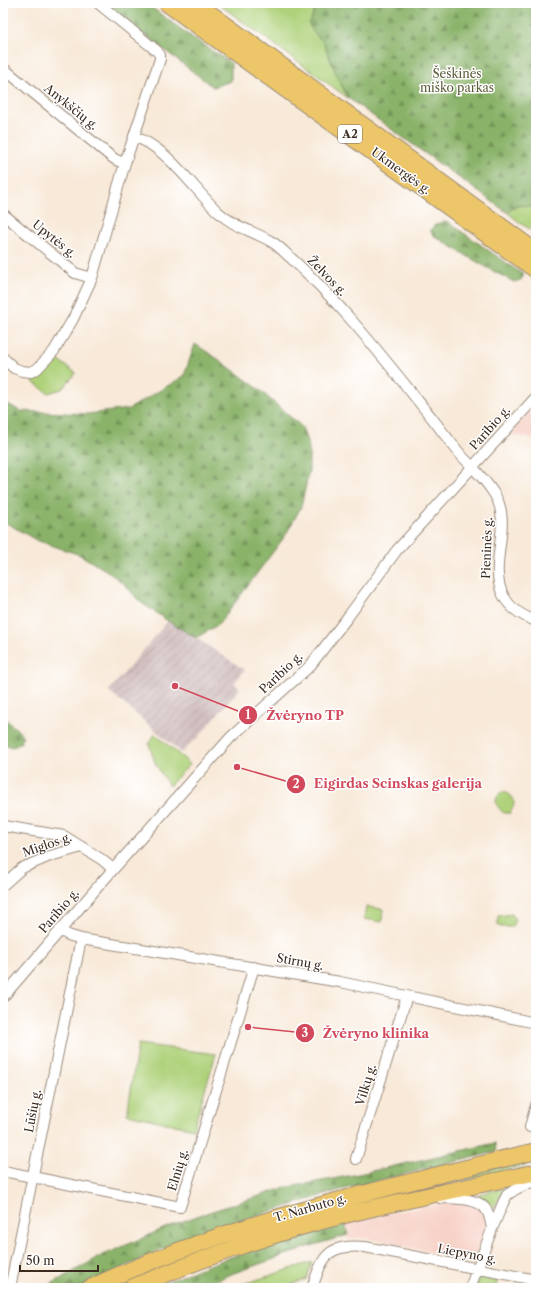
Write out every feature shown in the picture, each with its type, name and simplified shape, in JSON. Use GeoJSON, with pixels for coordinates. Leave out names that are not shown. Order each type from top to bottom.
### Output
{"type":"FeatureCollection","features":[{"type":"Feature","properties":{"kind":"highway","name":"Ukmergės g."},"geometry":{"type":"LineString","coordinates":[[168,3],[536,269]]}},
{"type":"Feature","properties":{"kind":"highway","name":"Ukmergės g."},"geometry":{"type":"LineString","coordinates":[[194,3],[536,253]]}},
{"type":"Feature","properties":{"kind":"highway"},"geometry":{"type":"LineString","coordinates":[[512,236],[536,248]]}},
{"type":"Feature","properties":{"kind":"main road","name":"T. Narbuto g."},"geometry":{"type":"LineString","coordinates":[[90,1288],[164,1256],[271,1219],[405,1183],[536,1151]]}},
{"type":"Feature","properties":{"kind":"main road","name":"T. Narbuto g."},"geometry":{"type":"LineString","coordinates":[[131,1288],[172,1271],[274,1236],[336,1217],[536,1172]]}},
{"type":"Feature","properties":{"kind":"street"},"geometry":{"type":"LineString","coordinates":[[3,358],[14,368],[22,371],[31,372],[42,366],[54,351],[73,319],[92,278],[124,163],[160,58],[158,51],[98,3]]}},
{"type":"Feature","properties":{"kind":"street","name":"Anykščių g."},"geometry":{"type":"LineString","coordinates":[[3,68],[109,155],[124,163]]}},
{"type":"Feature","properties":{"kind":"street","name":"Želvos g."},"geometry":{"type":"LineString","coordinates":[[134,137],[148,142],[157,148],[192,182],[217,211],[230,223],[273,242],[312,277],[374,348],[461,455],[473,467]]}},
{"type":"Feature","properties":{"kind":"street","name":"Upytės g."},"geometry":{"type":"LineString","coordinates":[[3,214],[75,273],[92,278]]}},
{"type":"Feature","properties":{"kind":"street","name":"Paribio g."},"geometry":{"type":"LineString","coordinates":[[3,997],[113,869],[231,737],[310,666],[397,550],[536,397]]}},
{"type":"Feature","properties":{"kind":"street","name":"Pieninės g."},"geometry":{"type":"LineString","coordinates":[[473,467],[493,492],[500,504],[502,523],[497,575],[500,590],[510,606],[527,618],[536,621]]}},
{"type":"Feature","properties":{"kind":"street","name":"Miglos g."},"geometry":{"type":"LineString","coordinates":[[3,826],[64,836],[101,859],[113,869]]}},
{"type":"Feature","properties":{"kind":"street","name":"Miglos g."},"geometry":{"type":"LineString","coordinates":[[3,885],[22,868],[50,856],[82,847]]}},
{"type":"Feature","properties":{"kind":"street","name":"Stirnų g."},"geometry":{"type":"LineString","coordinates":[[60,930],[68,935],[81,938],[340,982],[536,1023]]}},
{"type":"Feature","properties":{"kind":"street","name":"Lūšių g."},"geometry":{"type":"LineString","coordinates":[[10,1288],[81,938]]}},
{"type":"Feature","properties":{"kind":"street","name":"Elnių g."},"geometry":{"type":"LineString","coordinates":[[3,1171],[180,1207],[254,967]]}},
{"type":"Feature","properties":{"kind":"street","name":"Vilkų g."},"geometry":{"type":"LineString","coordinates":[[356,1159],[407,996]]}},
{"type":"Feature","properties":{"kind":"street"},"geometry":{"type":"LineString","coordinates":[[530,1127],[536,1105]]}},
{"type":"Feature","properties":{"kind":"street"},"geometry":{"type":"LineString","coordinates":[[470,1288],[492,1229],[507,1195],[536,1180]]}},
{"type":"Feature","properties":{"kind":"street"},"geometry":{"type":"LineString","coordinates":[[424,1196],[461,1199],[478,1203],[488,1212],[492,1229]]}},
{"type":"Feature","properties":{"kind":"street","name":"Liepyno g."},"geometry":{"type":"LineString","coordinates":[[312,1288],[324,1258],[336,1249],[350,1246],[365,1247],[536,1280]]}},
{"type":"Feature","properties":{"kind":"shaded area"},"geometry":{"type":"Polygon","coordinates":[[[536,403],[536,439],[509,435],[536,403]]]}},
{"type":"Feature","properties":{"kind":"shaded area"},"geometry":{"type":"Polygon","coordinates":[[[168,621],[245,670],[234,683],[240,688],[195,741],[194,740],[182,753],[109,691],[168,621]]]}},
{"type":"Feature","properties":{"kind":"shaded area"},"geometry":{"type":"Polygon","coordinates":[[[451,1202],[466,1203],[483,1210],[487,1225],[481,1247],[468,1261],[367,1238],[348,1240],[345,1222],[451,1202]]]}},
{"type":"Feature","properties":{"kind":"green space"},"geometry":{"type":"Polygon","coordinates":[[[103,3],[146,3],[186,33],[231,63],[231,81],[213,87],[103,3]]]}},
{"type":"Feature","properties":{"kind":"green space"},"geometry":{"type":"Polygon","coordinates":[[[217,3],[319,3],[314,12],[313,32],[323,42],[348,98],[217,3]]]}},
{"type":"Feature","properties":{"kind":"green space","name":"Šeškinės miško parkas"},"geometry":{"type":"Polygon","coordinates":[[[319,3],[536,3],[536,208],[518,206],[508,213],[348,98],[323,42],[313,32],[309,24],[319,3]]]}},
{"type":"Feature","properties":{"kind":"green space"},"geometry":{"type":"Polygon","coordinates":[[[523,205],[536,208],[536,232],[523,225],[508,213],[515,206],[523,205]]]}},
{"type":"Feature","properties":{"kind":"green space"},"geometry":{"type":"Polygon","coordinates":[[[448,222],[524,275],[521,280],[514,282],[473,260],[433,235],[430,230],[436,224],[448,222]]]}},
{"type":"Feature","properties":{"kind":"green space"},"geometry":{"type":"Polygon","coordinates":[[[195,344],[256,387],[302,427],[309,447],[309,471],[301,507],[285,536],[219,624],[196,638],[140,602],[125,585],[109,572],[80,555],[36,540],[3,521],[3,401],[20,411],[87,414],[129,409],[184,376],[195,344]]]}},
{"type":"Feature","properties":{"kind":"green space"},"geometry":{"type":"Polygon","coordinates":[[[55,358],[76,373],[62,389],[48,393],[33,382],[55,358]]]}},
{"type":"Feature","properties":{"kind":"green space"},"geometry":{"type":"Polygon","coordinates":[[[3,715],[7,721],[23,736],[21,743],[16,746],[10,747],[3,743],[3,715]]]}},
{"type":"Feature","properties":{"kind":"green space"},"geometry":{"type":"Polygon","coordinates":[[[155,734],[190,764],[169,786],[155,763],[149,744],[155,734]]]}},
{"type":"Feature","properties":{"kind":"green space"},"geometry":{"type":"Polygon","coordinates":[[[504,792],[511,796],[514,801],[510,813],[504,813],[496,802],[498,796],[504,792]]]}},
{"type":"Feature","properties":{"kind":"green space"},"geometry":{"type":"Polygon","coordinates":[[[366,907],[383,909],[382,922],[364,919],[366,907]]]}},
{"type":"Feature","properties":{"kind":"green space"},"geometry":{"type":"Polygon","coordinates":[[[512,914],[514,921],[511,927],[498,926],[498,916],[512,914]]]}},
{"type":"Feature","properties":{"kind":"green space"},"geometry":{"type":"Polygon","coordinates":[[[138,1044],[216,1054],[193,1129],[127,1114],[138,1044]]]}},
{"type":"Feature","properties":{"kind":"green space"},"geometry":{"type":"Polygon","coordinates":[[[495,1143],[496,1152],[344,1189],[252,1217],[170,1246],[79,1288],[44,1288],[99,1257],[172,1225],[200,1215],[284,1188],[359,1174],[495,1143]]]}},
{"type":"Feature","properties":{"kind":"green space"},"geometry":{"type":"Polygon","coordinates":[[[528,1159],[528,1165],[379,1200],[161,1270],[121,1288],[110,1288],[184,1256],[267,1227],[378,1196],[528,1159]]]}},
{"type":"Feature","properties":{"kind":"green space"},"geometry":{"type":"Polygon","coordinates":[[[505,1188],[494,1208],[478,1195],[482,1193],[505,1188]]]}},
{"type":"Feature","properties":{"kind":"green space"},"geometry":{"type":"Polygon","coordinates":[[[345,1222],[348,1235],[314,1245],[234,1273],[197,1288],[152,1288],[247,1251],[345,1222]]]}},
{"type":"Feature","properties":{"kind":"green space"},"geometry":{"type":"Polygon","coordinates":[[[312,1262],[307,1279],[282,1288],[231,1288],[312,1262]]]}},
{"type":"Feature","properties":{"kind":"green space"},"geometry":{"type":"Polygon","coordinates":[[[479,1276],[498,1279],[496,1287],[502,1288],[476,1288],[479,1276]]]}},
{"type":"Feature","properties":{"kind":"green space"},"geometry":{"type":"Polygon","coordinates":[[[222,1285],[231,1288],[216,1288],[222,1285]]]}},
{"type":"Feature","properties":{"kind":"place","name":"Žvėryno TP"},"geometry":{"type":"Point","coordinates":[175,686]}},
{"type":"Feature","properties":{"kind":"place","name":"Eigirdas Scinskas galerija"},"geometry":{"type":"Point","coordinates":[237,767]}},
{"type":"Feature","properties":{"kind":"place","name":"Žvėryno klinika"},"geometry":{"type":"Point","coordinates":[248,1027]}}]}
